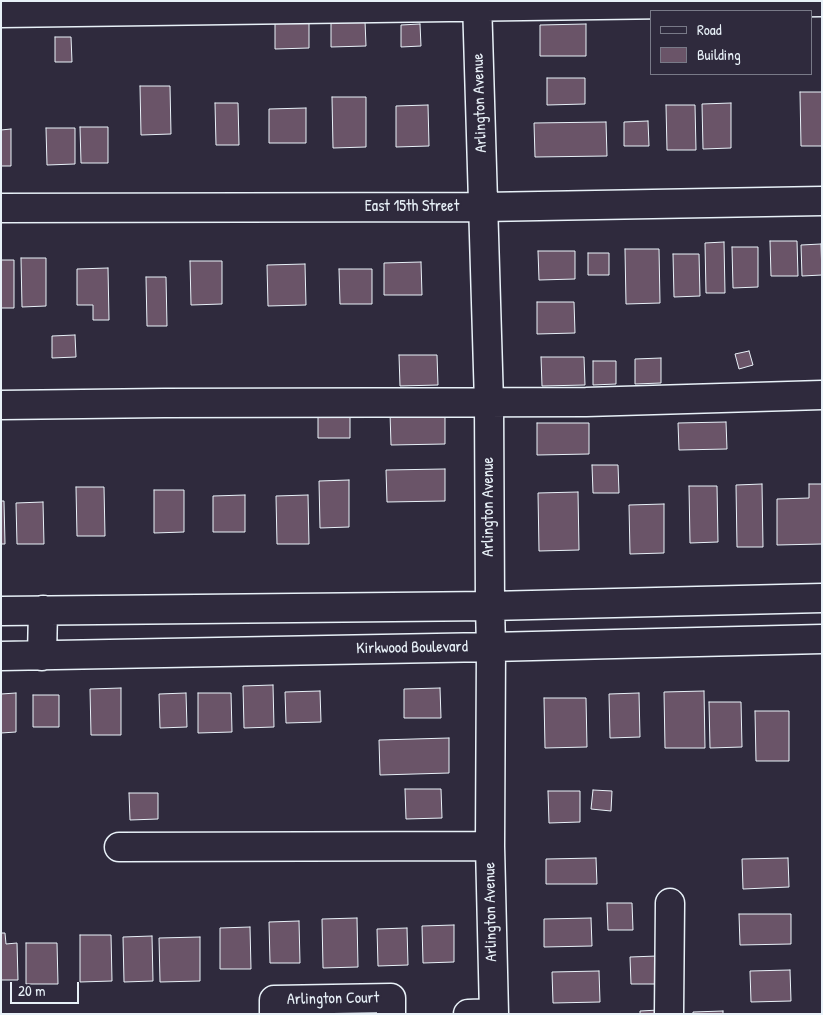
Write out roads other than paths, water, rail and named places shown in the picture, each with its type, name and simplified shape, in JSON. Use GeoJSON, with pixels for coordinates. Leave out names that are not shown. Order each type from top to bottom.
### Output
{"type":"FeatureCollection","features":[{"type":"Feature","properties":{"kind":"street"},"geometry":{"type":"LineString","coordinates":[[1,13],[477,4],[822,2]]}},
{"type":"Feature","properties":{"kind":"street","name":"Arlington Avenue"},"geometry":{"type":"LineString","coordinates":[[477,4],[489,403],[490,846],[494,1014]]}},
{"type":"Feature","properties":{"kind":"street","name":"East 15th Street"},"geometry":{"type":"LineString","coordinates":[[1,208],[483,206],[822,201]]}},
{"type":"Feature","properties":{"kind":"street"},"geometry":{"type":"LineString","coordinates":[[1,405],[586,402],[822,395]]}},
{"type":"Feature","properties":{"kind":"street"},"geometry":{"type":"LineString","coordinates":[[1,611],[490,606],[822,598]]}},
{"type":"Feature","properties":{"kind":"street"},"geometry":{"type":"LineString","coordinates":[[42,656],[43,610]]}},
{"type":"Feature","properties":{"kind":"street","name":"Kirkwood Boulevard"},"geometry":{"type":"LineString","coordinates":[[1,656],[822,639]]}},
{"type":"Feature","properties":{"kind":"street"},"geometry":{"type":"LineString","coordinates":[[119,848],[490,846]]}},
{"type":"Feature","properties":{"kind":"street"},"geometry":{"type":"LineString","coordinates":[[669,1014],[670,903]]}},
{"type":"Feature","properties":{"kind":"street","name":"Arlington Court"},"geometry":{"type":"LineString","coordinates":[[274,1014],[274,1000],[391,998],[391,1014]]}},
{"type":"Feature","properties":{"kind":"street"},"geometry":{"type":"LineString","coordinates":[[468,1014],[494,1014]]}}]}
